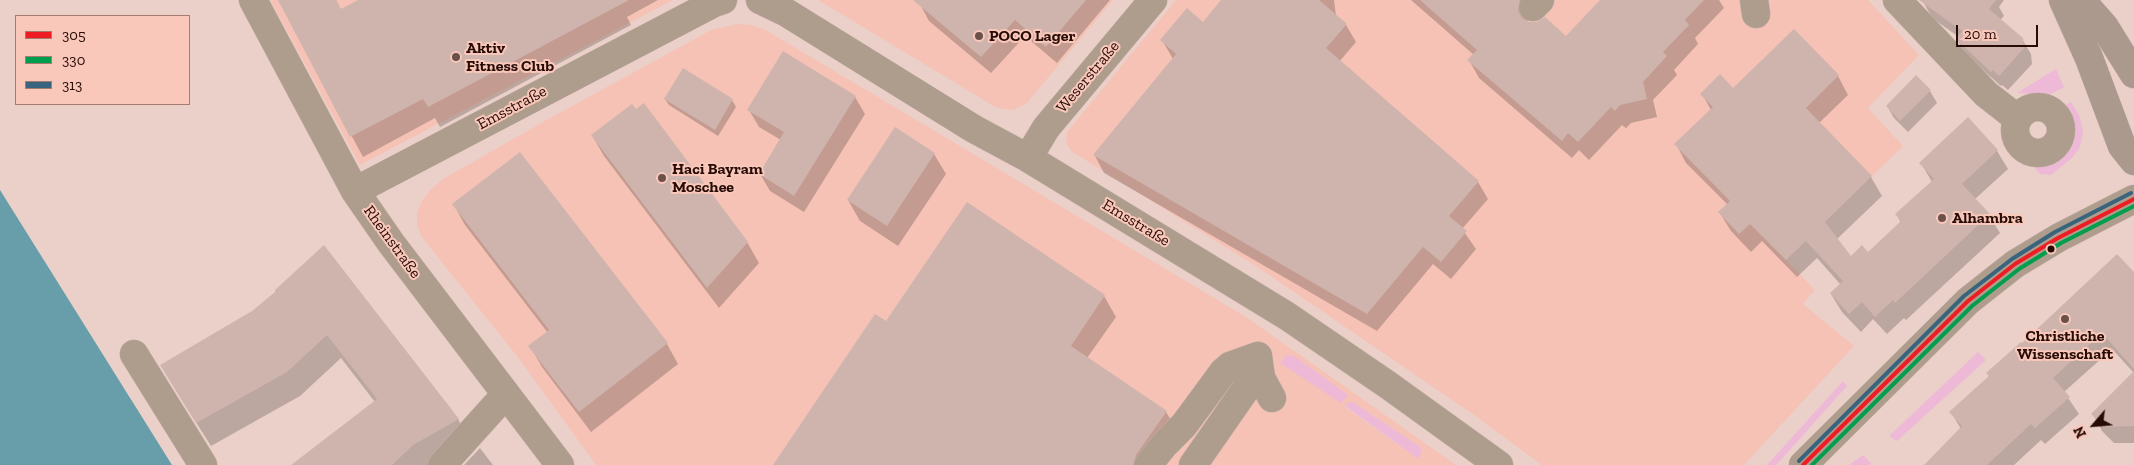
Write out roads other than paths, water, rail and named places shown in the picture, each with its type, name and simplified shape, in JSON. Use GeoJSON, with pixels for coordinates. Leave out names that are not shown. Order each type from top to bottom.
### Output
{"type":"FeatureCollection","features":[{"type":"Feature","properties":{"kind":"main road"},"geometry":{"type":"LineString","coordinates":[[2082,6],[2118,46],[2134,74]]}},
{"type":"Feature","properties":{"kind":"main road"},"geometry":{"type":"LineString","coordinates":[[2082,6],[2089,58],[2122,146],[2134,161]]}},
{"type":"Feature","properties":{"kind":"street","name":"Rheinstraße"},"geometry":{"type":"LineString","coordinates":[[253,0],[356,191],[391,243],[560,465]]}},
{"type":"Feature","properties":{"kind":"street","name":"Emsstraße"},"geometry":{"type":"LineString","coordinates":[[356,191],[705,7],[722,0]]}},
{"type":"Feature","properties":{"kind":"street","name":"Emsstraße"},"geometry":{"type":"LineString","coordinates":[[760,0],[787,13],[974,129],[1028,158],[1287,316],[1388,385],[1499,465]]}},
{"type":"Feature","properties":{"kind":"street","name":"Weserstraße"},"geometry":{"type":"LineString","coordinates":[[1028,158],[1046,128],[1153,0]]}},
{"type":"Feature","properties":{"kind":"street"},"geometry":{"type":"LineString","coordinates":[[1897,0],[1986,94],[2018,119]]}},
{"type":"Feature","properties":{"kind":"street"},"geometry":{"type":"LineString","coordinates":[[1802,465],[1968,301],[2022,260],[2058,238],[2134,199]]}},
{"type":"Feature","properties":{"kind":"street"},"geometry":{"type":"LineString","coordinates":[[134,354],[203,465]]}},
{"type":"Feature","properties":{"kind":"street"},"geometry":{"type":"LineString","coordinates":[[1258,356],[1261,378],[1272,398]]}},
{"type":"Feature","properties":{"kind":"street"},"geometry":{"type":"LineString","coordinates":[[1148,465],[1184,425],[1223,372],[1230,366],[1258,356]]}},
{"type":"Feature","properties":{"kind":"street"},"geometry":{"type":"LineString","coordinates":[[1194,465],[1248,386],[1255,371],[1258,356]]}},
{"type":"Feature","properties":{"kind":"street"},"geometry":{"type":"LineString","coordinates":[[442,465],[506,394]]}},
{"type":"Feature","properties":{"kind":"water"},"geometry":{"type":"Polygon","coordinates":[[[0,190],[172,465],[0,465],[0,190]]]}},
{"type":"Feature","properties":{"kind":"place","name":"POCO Lager"},"geometry":{"type":"Point","coordinates":[979,36]}},
{"type":"Feature","properties":{"kind":"place","name":"Aktiv Fitness Club"},"geometry":{"type":"Point","coordinates":[456,57]}},
{"type":"Feature","properties":{"kind":"place","name":"Haci Bayram Moschee"},"geometry":{"type":"Point","coordinates":[662,178]}},
{"type":"Feature","properties":{"kind":"place","name":"Alhambra"},"geometry":{"type":"Point","coordinates":[1942,218]}},
{"type":"Feature","properties":{"kind":"place","name":"Christliche Wissenschaft"},"geometry":{"type":"Point","coordinates":[2065,319]}}]}
